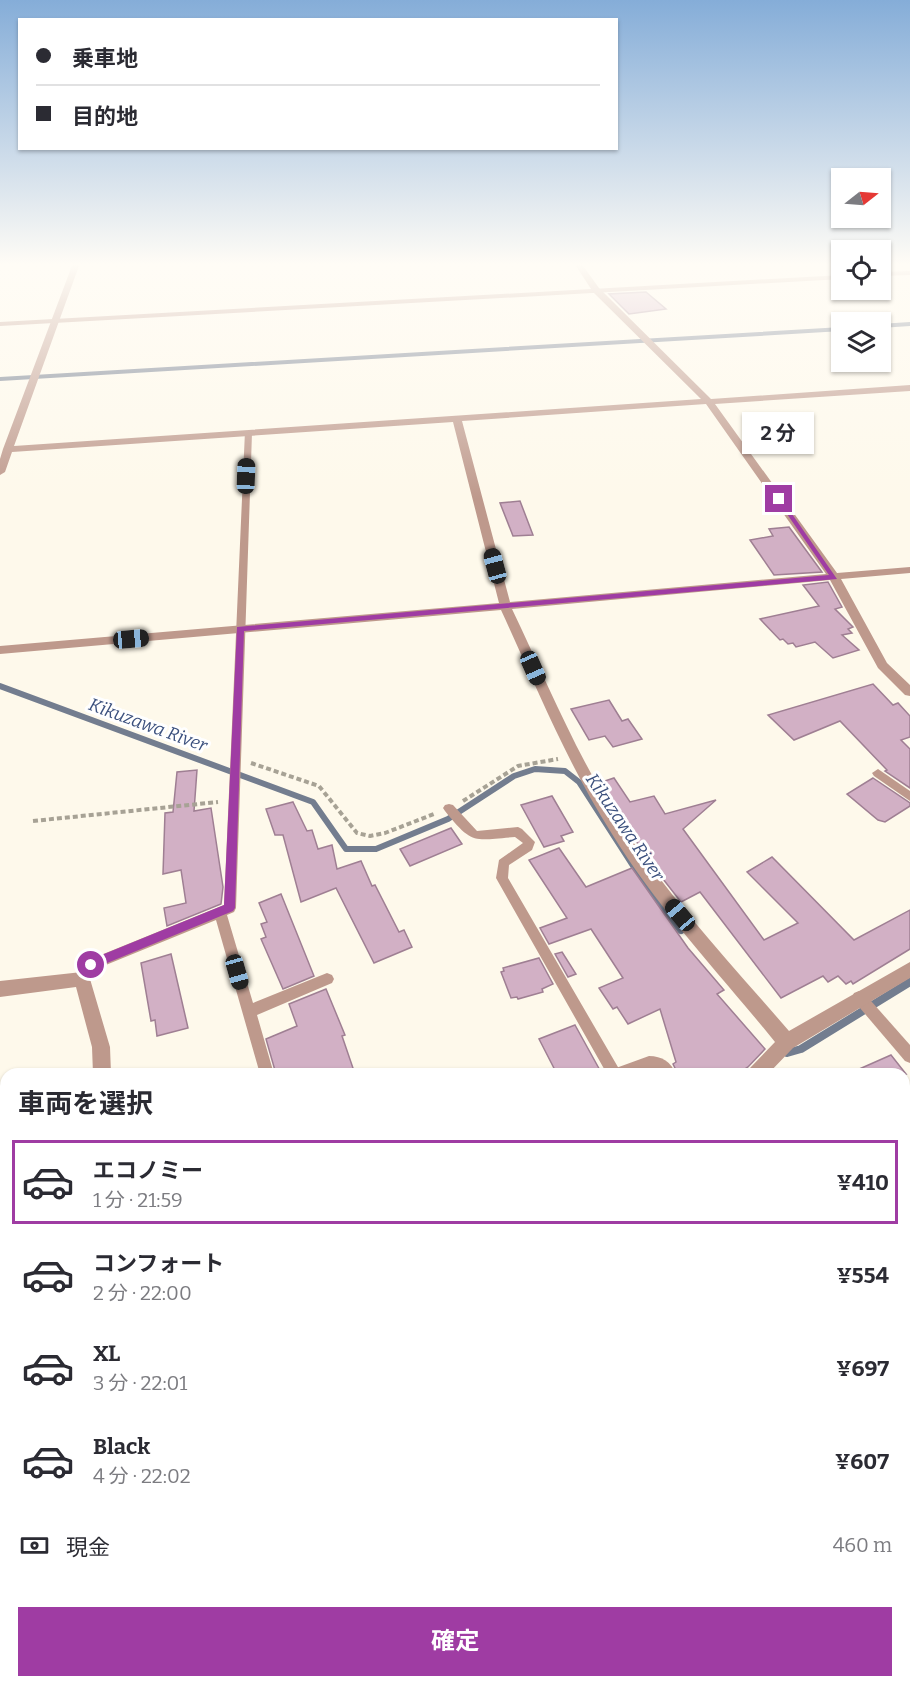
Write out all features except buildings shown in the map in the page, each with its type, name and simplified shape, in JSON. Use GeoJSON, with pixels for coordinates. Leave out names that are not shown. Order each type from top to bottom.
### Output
{"type":"FeatureCollection","features":[{"type":"Feature","properties":{"kind":"street"},"geometry":{"type":"LineString","coordinates":[[0,472],[48,342]]}},
{"type":"Feature","properties":{"kind":"street"},"geometry":{"type":"LineString","coordinates":[[648,342],[709,402],[834,577],[882,665],[910,692]]}},
{"type":"Feature","properties":{"kind":"street"},"geometry":{"type":"LineString","coordinates":[[8,449],[910,388]]}},
{"type":"Feature","properties":{"kind":"street"},"geometry":{"type":"LineString","coordinates":[[458,420],[506,608],[577,759],[618,832],[665,897],[788,1042]]}},
{"type":"Feature","properties":{"kind":"street"},"geometry":{"type":"LineString","coordinates":[[0,650],[506,608],[910,570]]}},
{"type":"Feature","properties":{"kind":"street"},"geometry":{"type":"LineString","coordinates":[[762,1068],[788,1042],[859,997],[910,969]]}},
{"type":"Feature","properties":{"kind":"street"},"geometry":{"type":"LineString","coordinates":[[0,990],[82,979],[101,1047],[102,1068]]}},
{"type":"Feature","properties":{"kind":"street"},"geometry":{"type":"LineString","coordinates":[[640,1068],[649,1065],[657,1065],[660,1068]]}},
{"type":"Feature","properties":{"kind":"lane"},"geometry":{"type":"LineString","coordinates":[[82,979],[91,965],[230,908],[232,800],[248,433]]}},
{"type":"Feature","properties":{"kind":"lane"},"geometry":{"type":"LineString","coordinates":[[878,773],[910,797]]}},
{"type":"Feature","properties":{"kind":"lane"},"geometry":{"type":"LineString","coordinates":[[449,808],[468,833],[476,837],[518,832],[529,842],[528,847],[503,863],[502,878],[612,1068]]}},
{"type":"Feature","properties":{"kind":"lane"},"geometry":{"type":"LineString","coordinates":[[220,913],[265,1068]]}},
{"type":"Feature","properties":{"kind":"lane"},"geometry":{"type":"LineString","coordinates":[[248,1012],[327,979]]}},
{"type":"Feature","properties":{"kind":"lane"},"geometry":{"type":"LineString","coordinates":[[859,997],[910,1056]]}},
{"type":"Feature","properties":{"kind":"path"},"geometry":{"type":"LineString","coordinates":[[235,758],[319,786],[351,828],[357,833],[369,836],[405,827],[449,808],[518,766],[550,759],[577,759]]}},
{"type":"Feature","properties":{"kind":"path"},"geometry":{"type":"LineString","coordinates":[[33,821],[232,800]]}},
{"type":"Feature","properties":{"kind":"waterway"},"geometry":{"type":"LineString","coordinates":[[0,379],[628,342]]}},
{"type":"Feature","properties":{"kind":"waterway","name":"Kikuzawa River"},"geometry":{"type":"LineString","coordinates":[[0,686],[313,802],[346,849],[376,849],[448,819],[514,776],[535,769],[565,771],[579,782],[646,886]]}},
{"type":"Feature","properties":{"kind":"waterway","name":"Kikuzawa River"},"geometry":{"type":"LineString","coordinates":[[645,884],[681,930]]}},
{"type":"Feature","properties":{"kind":"waterway","name":"Kikuzawa River"},"geometry":{"type":"LineString","coordinates":[[782,1048],[787,1053],[801,1049],[910,982]]}},
{"type":"Feature","properties":{"kind":"route"},"geometry":{"type":"LineString","coordinates":[[91,965],[230,908],[232,800],[240,629],[506,608],[834,577],[779,499]]}}]}
